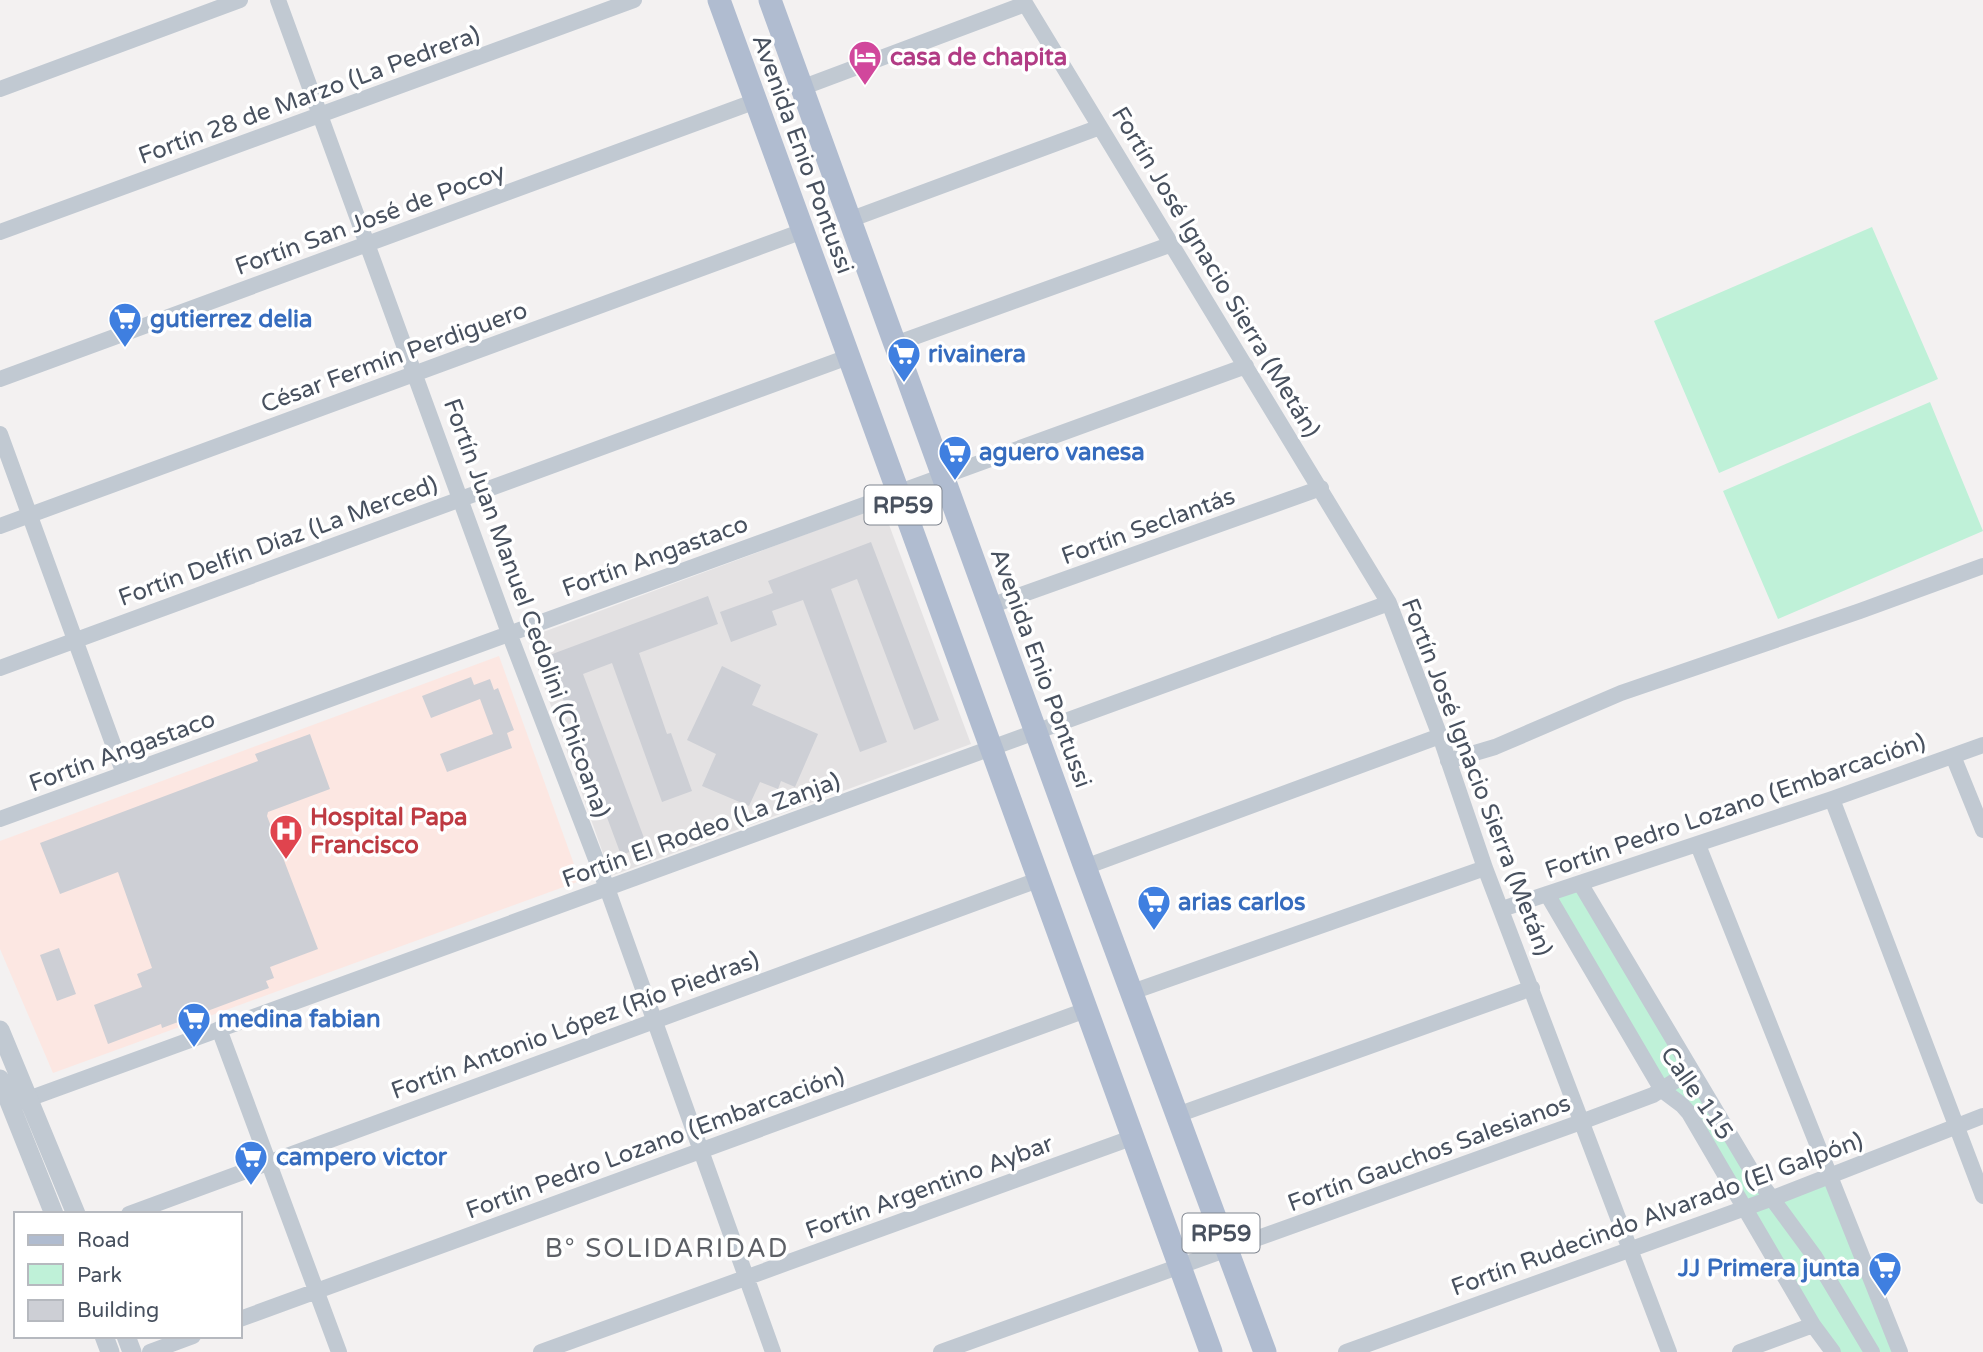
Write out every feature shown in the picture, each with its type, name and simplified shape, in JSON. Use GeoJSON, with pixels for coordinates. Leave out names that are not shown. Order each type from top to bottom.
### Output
{"type":"FeatureCollection","features":[{"type":"Feature","properties":{"kind":"main road","name":"Avenida Enio Pontussi"},"geometry":{"type":"LineString","coordinates":[[719,0],[1211,1352]]}},
{"type":"Feature","properties":{"kind":"main road","name":"Avenida Enio Pontussi"},"geometry":{"type":"LineString","coordinates":[[770,0],[1085,867],[1265,1352]]}},
{"type":"Feature","properties":{"kind":"street"},"geometry":{"type":"LineString","coordinates":[[0,89],[240,0]]}},
{"type":"Feature","properties":{"kind":"street","name":"Fortín Juan Manuel Cedolini (Chicoana)"},"geometry":{"type":"LineString","coordinates":[[278,0],[509,634],[607,888],[773,1352]]}},
{"type":"Feature","properties":{"kind":"street","name":"Fortín 28 de Marzo (La Pedrera)"},"geometry":{"type":"LineString","coordinates":[[0,232],[634,0]]}},
{"type":"Feature","properties":{"kind":"street"},"geometry":{"type":"LineString","coordinates":[[801,88],[1024,2]]}},
{"type":"Feature","properties":{"kind":"street","name":"Fortín José Ignacio Sierra (Metán)"},"geometry":{"type":"LineString","coordinates":[[1024,2],[1389,603],[1440,736],[1485,868],[1669,1352]]}},
{"type":"Feature","properties":{"kind":"street","name":"Fortín San José de Pocoy"},"geometry":{"type":"LineString","coordinates":[[0,379],[756,101]]}},
{"type":"Feature","properties":{"kind":"street"},"geometry":{"type":"LineString","coordinates":[[849,220],[1100,127]]}},
{"type":"Feature","properties":{"kind":"street","name":"César Fermín Perdiguero"},"geometry":{"type":"LineString","coordinates":[[0,526],[803,231]]}},
{"type":"Feature","properties":{"kind":"street"},"geometry":{"type":"LineString","coordinates":[[895,344],[1172,244]]}},
{"type":"Feature","properties":{"kind":"street","name":"Fortín Delfín Díaz (La Merced)"},"geometry":{"type":"LineString","coordinates":[[0,668],[849,357]]}},
{"type":"Feature","properties":{"kind":"street","name":"Fortín Angastaco"},"geometry":{"type":"LineString","coordinates":[[0,819],[1246,366]]}},
{"type":"Feature","properties":{"kind":"street"},"geometry":{"type":"LineString","coordinates":[[0,434],[124,774]]}},
{"type":"Feature","properties":{"kind":"street","name":"Fortín Seclantás"},"geometry":{"type":"LineString","coordinates":[[990,606],[1321,488]]}},
{"type":"Feature","properties":{"kind":"street"},"geometry":{"type":"LineString","coordinates":[[1448,761],[1495,747],[1621,693],[1983,566]]}},
{"type":"Feature","properties":{"kind":"street","name":"Fortín El Rodeo (La Zanja)"},"geometry":{"type":"LineString","coordinates":[[19,1102],[1389,603]]}},
{"type":"Feature","properties":{"kind":"street"},"geometry":{"type":"LineString","coordinates":[[1085,867],[1440,736]]}},
{"type":"Feature","properties":{"kind":"street","name":"Fortín Pedro Lozano (Embarcación)"},"geometry":{"type":"LineString","coordinates":[[1502,909],[1698,845],[1983,745]]}},
{"type":"Feature","properties":{"kind":"street"},"geometry":{"type":"LineString","coordinates":[[1953,756],[1983,830]]}},
{"type":"Feature","properties":{"kind":"street"},"geometry":{"type":"LineString","coordinates":[[1832,799],[1983,1196]]}},
{"type":"Feature","properties":{"kind":"street"},"geometry":{"type":"LineString","coordinates":[[1698,845],[1900,1352]]}},
{"type":"Feature","properties":{"kind":"street"},"geometry":{"type":"LineString","coordinates":[[1132,992],[1485,868]]}},
{"type":"Feature","properties":{"kind":"street","name":"Fortín Antonio López (Río Piedras)"},"geometry":{"type":"LineString","coordinates":[[133,1212],[1038,880]]}},
{"type":"Feature","properties":{"kind":"street"},"geometry":{"type":"LineString","coordinates":[[1580,883],[1751,1170],[1815,1257],[1872,1352]]}},
{"type":"Feature","properties":{"kind":"street","name":"Calle 115"},"geometry":{"type":"LineString","coordinates":[[1547,894],[1662,1090],[1689,1113],[1814,1325],[1833,1352]]}},
{"type":"Feature","properties":{"kind":"street"},"geometry":{"type":"LineString","coordinates":[[1177,1115],[1532,988]]}},
{"type":"Feature","properties":{"kind":"street","name":"Fortín Pedro Lozano (Embarcación)"},"geometry":{"type":"LineString","coordinates":[[242,1318],[1086,1010]]}},
{"type":"Feature","properties":{"kind":"street"},"geometry":{"type":"LineString","coordinates":[[219,1029],[339,1352]]}},
{"type":"Feature","properties":{"kind":"street"},"geometry":{"type":"LineString","coordinates":[[0,1030],[53,1212]]}},
{"type":"Feature","properties":{"kind":"street","name":"Fortín Gauchos Salesianos"},"geometry":{"type":"LineString","coordinates":[[940,1352],[1581,1122],[1662,1090],[1693,1073]]}},
{"type":"Feature","properties":{"kind":"street"},"geometry":{"type":"LineString","coordinates":[[0,1079],[19,1102],[75,1212]]}},
{"type":"Feature","properties":{"kind":"street","name":"Fortín Rudecindo Alvarado (El Galpón)"},"geometry":{"type":"LineString","coordinates":[[1346,1352],[1773,1198],[1983,1116]]}},
{"type":"Feature","properties":{"kind":"street","name":"Fortín Argentino Aybar"},"geometry":{"type":"LineString","coordinates":[[541,1352],[1134,1137]]}},
{"type":"Feature","properties":{"kind":"street"},"geometry":{"type":"LineString","coordinates":[[1740,1352],[1814,1325]]}},
{"type":"Feature","properties":{"kind":"street"},"geometry":{"type":"LineString","coordinates":[[150,1352],[188,1338]]}},
{"type":"Feature","properties":{"kind":"shaded area"},"geometry":{"type":"Polygon","coordinates":[[[882,506],[971,744],[611,876],[527,638],[882,506]]]}},
{"type":"Feature","properties":{"kind":"shaded area","name":"Hospital Papa Francisco"},"geometry":{"type":"Polygon","coordinates":[[[499,656],[580,881],[53,1073],[0,949],[0,841],[499,656]]]}},
{"type":"Feature","properties":{"kind":"green space"},"geometry":{"type":"Polygon","coordinates":[[[1872,227],[1938,379],[1719,473],[1654,321],[1872,227]]]}},
{"type":"Feature","properties":{"kind":"green space"},"geometry":{"type":"Polygon","coordinates":[[[1930,402],[1983,531],[1778,619],[1723,491],[1930,402]]]}},
{"type":"Feature","properties":{"kind":"green space"},"geometry":{"type":"Polygon","coordinates":[[[1580,883],[1773,1198],[1828,1178],[1897,1352],[1836,1352],[1670,1096],[1549,893],[1580,883]]]}},
{"type":"Feature","properties":{"kind":"building"},"geometry":{"type":"Polygon","coordinates":[[[871,542],[939,720],[914,730],[857,579],[831,589],[887,742],[860,752],[803,600],[772,611],[777,625],[731,642],[720,612],[773,593],[768,581],[871,542]]]}},
{"type":"Feature","properties":{"kind":"building"},"geometry":{"type":"Polygon","coordinates":[[[708,596],[718,624],[639,653],[667,734],[671,733],[692,791],[662,802],[612,663],[583,674],[647,846],[621,855],[547,656],[708,596]]]}},
{"type":"Feature","properties":{"kind":"building"},"geometry":{"type":"Polygon","coordinates":[[[722,666],[761,685],[752,705],[818,734],[795,787],[781,781],[778,789],[760,782],[749,806],[702,786],[716,754],[687,740],[722,666]]]}},
{"type":"Feature","properties":{"kind":"building"},"geometry":{"type":"Polygon","coordinates":[[[471,677],[474,685],[490,679],[494,690],[498,688],[514,730],[507,733],[512,748],[447,772],[440,754],[493,734],[480,699],[431,718],[422,696],[471,677]]]}},
{"type":"Feature","properties":{"kind":"building"},"geometry":{"type":"Polygon","coordinates":[[[310,734],[330,789],[268,812],[267,816],[318,949],[270,967],[274,978],[266,981],[269,988],[162,1028],[161,1024],[108,1044],[94,1005],[142,987],[137,974],[152,968],[118,872],[60,894],[40,843],[258,761],[255,754],[310,734]]]}},
{"type":"Feature","properties":{"kind":"building"},"geometry":{"type":"Polygon","coordinates":[[[59,948],[76,994],[57,1001],[40,955],[59,948]]]}},
{"type":"Feature","properties":{"kind":"place","name":"casa de chapita"},"geometry":{"type":"Point","coordinates":[865,87]}},
{"type":"Feature","properties":{"kind":"place","name":"gutierrez delia"},"geometry":{"type":"Point","coordinates":[125,349]}},
{"type":"Feature","properties":{"kind":"place","name":"rivainera"},"geometry":{"type":"Point","coordinates":[904,384]}},
{"type":"Feature","properties":{"kind":"place","name":"aguero vanesa"},"geometry":{"type":"Point","coordinates":[955,482]}},
{"type":"Feature","properties":{"kind":"place","name":"Hospital Papa Francisco"},"geometry":{"type":"Point","coordinates":[286,861]}},
{"type":"Feature","properties":{"kind":"place","name":"arias carlos"},"geometry":{"type":"Point","coordinates":[1154,932]}},
{"type":"Feature","properties":{"kind":"place","name":"medina fabian"},"geometry":{"type":"Point","coordinates":[194,1049]}},
{"type":"Feature","properties":{"kind":"place","name":"campero victor"},"geometry":{"type":"Point","coordinates":[251,1187]}},
{"type":"Feature","properties":{"kind":"place","name":"JJ Primera junta"},"geometry":{"type":"Point","coordinates":[1885,1298]}},
{"type":"Feature","properties":{"kind":"district","name":"B° SOLIDARIDAD"},"geometry":{"type":"Point","coordinates":[667,1248]}}]}
